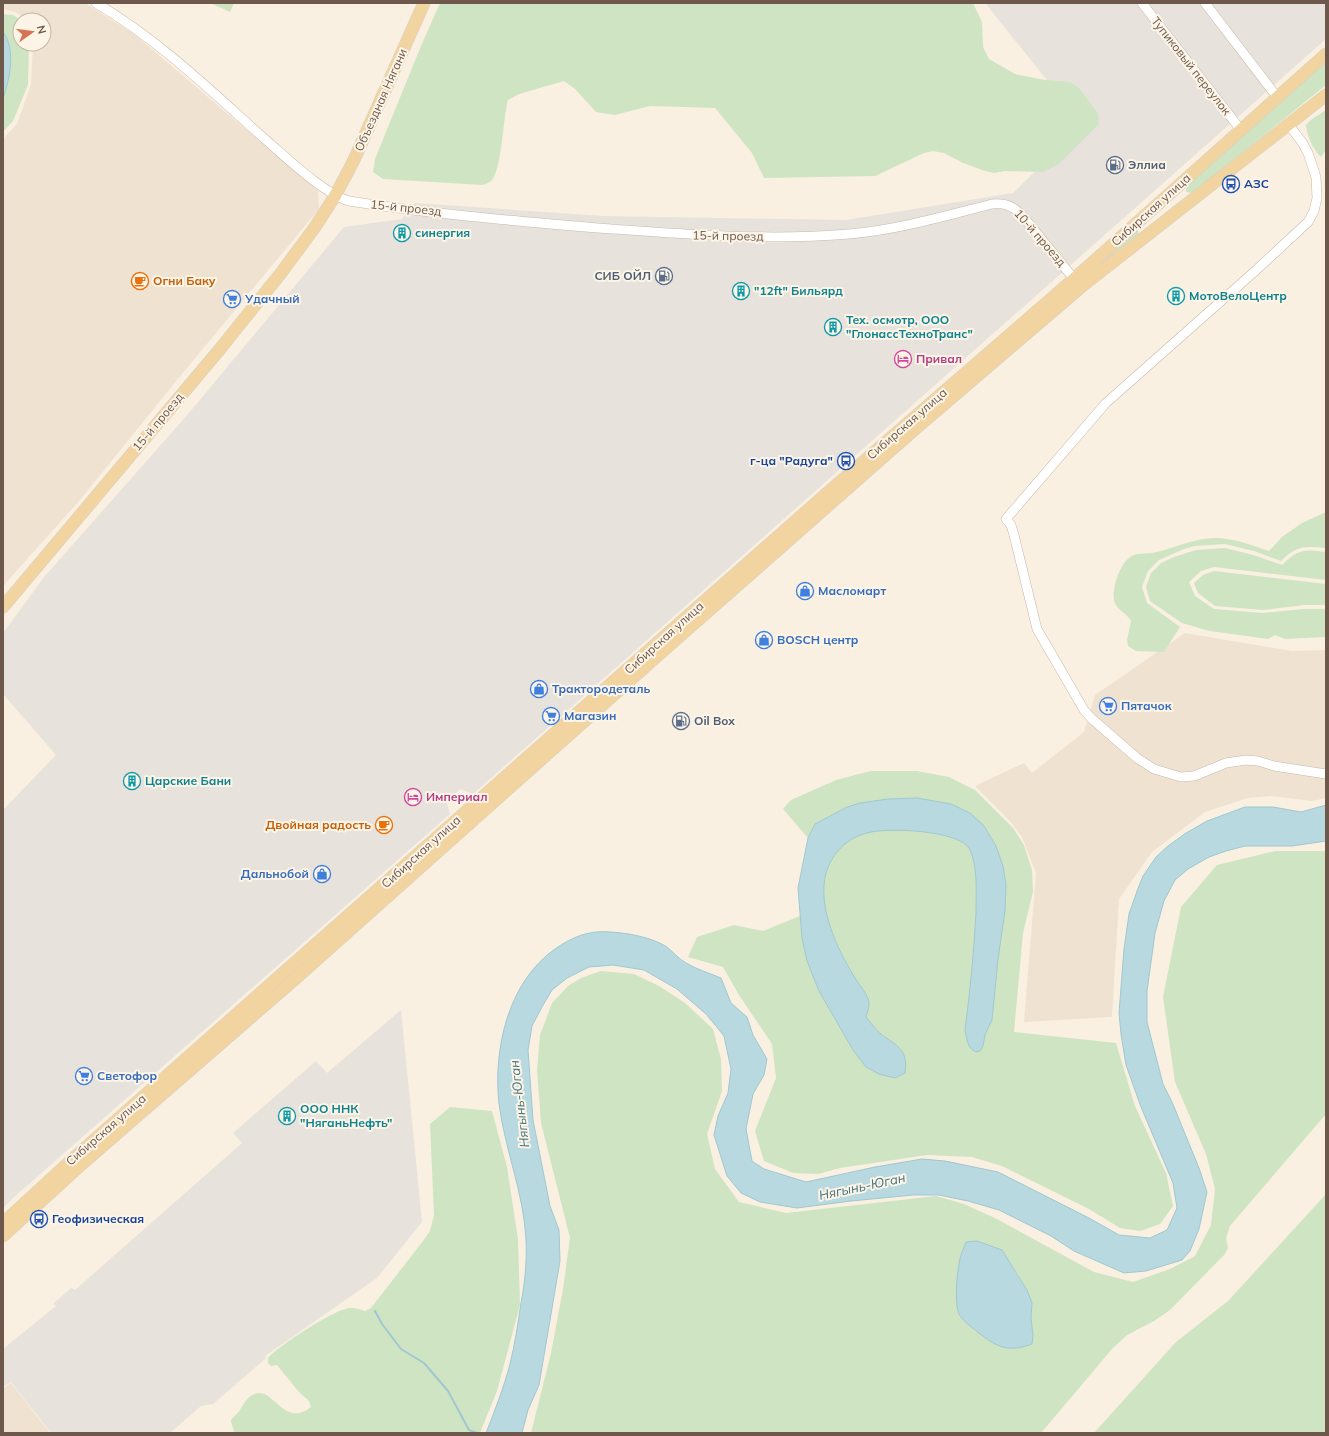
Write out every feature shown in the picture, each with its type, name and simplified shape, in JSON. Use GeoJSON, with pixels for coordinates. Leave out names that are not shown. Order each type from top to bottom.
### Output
{"type":"FeatureCollection","features":[{"type":"Feature","properties":{"kind":"main road","name":"Объездная Нягани"},"geometry":{"type":"LineString","coordinates":[[335,196],[362,142],[424,3]]}},
{"type":"Feature","properties":{"kind":"main road","name":"Сибирская улица"},"geometry":{"type":"LineString","coordinates":[[3,1223],[663,651],[773,548],[916,429],[1077,283],[1140,220],[1326,54]]}},
{"type":"Feature","properties":{"kind":"main road","name":"Сибирская улица"},"geometry":{"type":"LineString","coordinates":[[1077,283],[1151,233],[1326,95]]}},
{"type":"Feature","properties":{"kind":"main road"},"geometry":{"type":"LineString","coordinates":[[1179,185],[1182,195],[1191,201]]}},
{"type":"Feature","properties":{"kind":"main road","name":"15-й проезд"},"geometry":{"type":"LineString","coordinates":[[3,607],[222,346],[289,263],[335,196]]}},
{"type":"Feature","properties":{"kind":"main road"},"geometry":{"type":"LineString","coordinates":[[1140,220],[1144,220],[1148,223],[1151,233]]}},
{"type":"Feature","properties":{"kind":"main road","name":"Сибирская улица"},"geometry":{"type":"LineString","coordinates":[[3,1236],[292,974]]}},
{"type":"Feature","properties":{"kind":"street"},"geometry":{"type":"LineString","coordinates":[[96,3],[161,48],[303,172],[335,196]]}},
{"type":"Feature","properties":{"kind":"street","name":"Тупиковый переулок"},"geometry":{"type":"LineString","coordinates":[[1142,3],[1241,130]]}},
{"type":"Feature","properties":{"kind":"street"},"geometry":{"type":"LineString","coordinates":[[1205,3],[1277,97]]}},
{"type":"Feature","properties":{"kind":"street"},"geometry":{"type":"LineString","coordinates":[[1288,124],[1302,142],[1308,153],[1316,177],[1317,198],[1314,211],[1308,222],[1254,272],[1106,403],[1006,519],[1011,525],[1014,535],[1037,629],[1084,710],[1091,718],[1137,758],[1154,769],[1180,777],[1194,776],[1226,763],[1246,760],[1326,774]]}},
{"type":"Feature","properties":{"kind":"street","name":"15-й проезд"},"geometry":{"type":"LineString","coordinates":[[335,196],[349,201],[369,204],[533,222],[688,235],[755,237],[811,236],[870,232],[904,226],[992,204],[1002,203]]}},
{"type":"Feature","properties":{"kind":"street","name":"10-й проезд"},"geometry":{"type":"LineString","coordinates":[[1002,203],[1008,204],[1021,214],[1077,283]]}},
{"type":"Feature","properties":{"kind":"shaded area"},"geometry":{"type":"Polygon","coordinates":[[[3,3],[85,3],[134,34],[318,191],[319,209],[177,380],[80,500],[3,586],[3,139],[17,124],[31,84],[33,52],[52,52],[52,12],[15,12],[3,9],[3,3]]]}},
{"type":"Feature","properties":{"kind":"shaded area"},"geometry":{"type":"Polygon","coordinates":[[[985,3],[1326,3],[1326,39],[473,794],[460,789],[447,803],[450,814],[3,1208],[3,810],[56,755],[3,694],[3,633],[45,576],[189,413],[344,227],[402,219],[415,203],[604,216],[846,220],[1013,193],[1083,125],[985,3]]]}},
{"type":"Feature","properties":{"kind":"shaded area"},"geometry":{"type":"Polygon","coordinates":[[[1185,633],[1292,651],[1326,650],[1326,798],[1312,801],[1271,796],[1248,798],[1205,812],[1152,852],[1119,899],[1112,1017],[1024,1022],[1036,873],[1022,837],[1009,820],[975,786],[1024,763],[1032,773],[1084,732],[1095,695],[1185,633]]]}},
{"type":"Feature","properties":{"kind":"shaded area","name":"ООО ННК \"НяганьНефть\""},"geometry":{"type":"Polygon","coordinates":[[[401,1010],[422,1222],[377,1278],[265,1356],[266,1358],[213,1404],[201,1406],[170,1433],[51,1433],[11,1382],[5,1386],[3,1384],[3,1349],[56,1306],[53,1304],[71,1288],[75,1290],[242,1143],[233,1133],[316,1061],[327,1073],[401,1010]]]}},
{"type":"Feature","properties":{"kind":"shaded area"},"geometry":{"type":"Polygon","coordinates":[[[11,1383],[50,1433],[3,1433],[3,1386],[5,1387],[11,1383]]]}},
{"type":"Feature","properties":{"kind":"green space"},"geometry":{"type":"Polygon","coordinates":[[[210,3],[234,3],[230,12],[210,3]]]}},
{"type":"Feature","properties":{"kind":"green space"},"geometry":{"type":"Polygon","coordinates":[[[440,3],[973,3],[982,22],[983,47],[989,59],[1015,74],[1045,80],[1070,82],[1078,87],[1098,113],[1099,124],[1059,164],[1043,172],[1005,171],[994,173],[963,163],[944,153],[933,151],[924,153],[875,176],[764,178],[752,153],[715,108],[650,106],[615,115],[596,112],[575,89],[564,81],[519,94],[508,100],[498,167],[491,181],[482,185],[383,179],[373,172],[375,159],[440,3]]]}},
{"type":"Feature","properties":{"kind":"green space"},"geometry":{"type":"Polygon","coordinates":[[[3,14],[12,15],[12,52],[29,52],[28,85],[13,121],[3,132],[3,98],[9,80],[9,47],[6,36],[3,32],[3,14]]]}},
{"type":"Feature","properties":{"kind":"green space"},"geometry":{"type":"Polygon","coordinates":[[[1326,62],[1326,85],[1192,193],[1186,192],[1186,186],[1326,62]]]}},
{"type":"Feature","properties":{"kind":"green space"},"geometry":{"type":"Polygon","coordinates":[[[1326,110],[1326,150],[1321,157],[1315,151],[1306,125],[1326,110]]]}},
{"type":"Feature","properties":{"kind":"green space"},"geometry":{"type":"Polygon","coordinates":[[[1135,231],[1138,231],[1140,236],[1100,266],[1098,264],[1135,231]]]}},
{"type":"Feature","properties":{"kind":"green space"},"geometry":{"type":"Polygon","coordinates":[[[1326,512],[1326,548],[1307,547],[1297,549],[1281,561],[1254,551],[1225,544],[1195,546],[1159,560],[1148,571],[1142,587],[1147,603],[1180,627],[1164,652],[1136,651],[1128,646],[1127,640],[1131,621],[1115,603],[1114,590],[1119,572],[1129,558],[1137,554],[1152,553],[1207,538],[1222,538],[1249,544],[1269,551],[1282,537],[1302,523],[1326,512]]]}},
{"type":"Feature","properties":{"kind":"green space"},"geometry":{"type":"Polygon","coordinates":[[[1225,548],[1253,555],[1282,565],[1297,553],[1302,551],[1326,552],[1326,580],[1214,567],[1201,571],[1189,582],[1195,596],[1214,609],[1263,613],[1304,609],[1326,609],[1326,637],[1285,639],[1275,635],[1268,639],[1210,631],[1182,623],[1150,601],[1146,587],[1151,573],[1161,563],[1196,550],[1225,548]]]}},
{"type":"Feature","properties":{"kind":"green space"},"geometry":{"type":"Polygon","coordinates":[[[1214,571],[1326,584],[1326,605],[1304,605],[1263,610],[1215,606],[1198,593],[1194,583],[1203,575],[1214,571]]]}},
{"type":"Feature","properties":{"kind":"green space"},"geometry":{"type":"Polygon","coordinates":[[[871,771],[917,771],[949,777],[975,790],[1013,828],[1024,845],[1032,870],[1033,892],[1023,933],[1014,1032],[1116,1043],[1135,1106],[1166,1173],[1173,1206],[1160,1224],[1140,1231],[1120,1228],[1089,1209],[1002,1166],[972,1157],[927,1155],[840,1168],[818,1174],[793,1173],[764,1161],[755,1131],[776,1078],[772,1044],[739,995],[723,967],[688,957],[697,937],[734,925],[763,931],[800,916],[802,938],[807,961],[819,991],[853,1050],[886,1037],[874,1028],[866,1017],[869,1001],[841,953],[826,913],[824,886],[826,873],[836,853],[853,838],[867,832],[906,830],[939,834],[953,838],[964,843],[970,850],[973,857],[975,872],[976,913],[972,972],[965,1030],[983,1046],[985,1035],[992,1020],[998,959],[1005,911],[1006,886],[1003,866],[917,798],[888,799],[847,807],[815,824],[808,838],[783,809],[791,800],[836,780],[871,771]]]}},
{"type":"Feature","properties":{"kind":"green space"},"geometry":{"type":"Polygon","coordinates":[[[1275,851],[1326,851],[1326,1114],[1230,1226],[1226,1238],[1228,1248],[1225,1254],[1170,1310],[1154,1321],[1127,1335],[1112,1349],[1041,1433],[531,1433],[551,1353],[563,1289],[570,1238],[541,1123],[537,1070],[540,1035],[552,1003],[568,986],[581,978],[601,971],[634,974],[659,986],[685,1003],[713,1029],[721,1059],[722,1091],[707,1134],[715,1169],[739,1202],[786,1213],[936,1196],[964,1204],[995,1218],[1094,1272],[1133,1282],[1170,1269],[1195,1256],[1211,1225],[1215,1189],[1206,1154],[1175,1082],[1163,997],[1181,907],[1217,865],[1275,851]],[[1011,1265],[1033,1336],[1031,1318],[1032,1303],[1018,1274],[1011,1265]]]}},
{"type":"Feature","properties":{"kind":"green space"},"geometry":{"type":"Polygon","coordinates":[[[450,1107],[492,1111],[507,1167],[518,1239],[520,1305],[497,1391],[480,1433],[234,1433],[231,1420],[251,1396],[259,1393],[272,1399],[285,1410],[292,1413],[301,1413],[311,1407],[309,1401],[299,1392],[277,1365],[271,1366],[268,1363],[268,1358],[294,1337],[333,1314],[350,1308],[365,1311],[371,1308],[430,1231],[434,1215],[430,1124],[450,1107]]]}},
{"type":"Feature","properties":{"kind":"green space"},"geometry":{"type":"Polygon","coordinates":[[[1326,1194],[1326,1433],[1094,1433],[1176,1342],[1228,1301],[1326,1194]]]}},
{"type":"Feature","properties":{"kind":"water"},"geometry":{"type":"Polygon","coordinates":[[[3,32],[7,39],[11,55],[10,73],[3,98],[3,32]]]}},
{"type":"Feature","properties":{"kind":"water"},"geometry":{"type":"Polygon","coordinates":[[[917,798],[951,804],[970,813],[984,826],[996,846],[1003,866],[1006,885],[1005,911],[998,959],[992,1020],[985,1035],[983,1046],[980,1051],[976,1052],[969,1046],[965,1030],[972,972],[976,913],[975,872],[973,857],[970,850],[964,843],[939,834],[906,830],[890,830],[860,835],[841,847],[832,859],[826,873],[824,886],[826,913],[830,927],[841,953],[868,998],[869,1006],[866,1017],[880,1033],[901,1050],[904,1056],[906,1063],[905,1073],[895,1078],[879,1074],[866,1067],[853,1050],[819,991],[807,961],[802,938],[798,888],[808,838],[815,824],[847,807],[860,803],[888,799],[917,798]]]}},
{"type":"Feature","properties":{"kind":"water","name":"Нягынь-Юган"},"geometry":{"type":"Polygon","coordinates":[[[1326,805],[1326,841],[1292,846],[1245,846],[1209,857],[1188,869],[1175,880],[1164,901],[1155,933],[1147,991],[1147,1022],[1163,1084],[1199,1168],[1207,1192],[1199,1229],[1190,1251],[1182,1260],[1146,1271],[1124,1273],[1074,1251],[1051,1236],[999,1210],[968,1201],[939,1195],[913,1195],[797,1208],[760,1202],[741,1193],[727,1176],[714,1135],[718,1116],[728,1093],[731,1069],[724,1036],[706,1014],[677,989],[644,970],[613,965],[589,967],[567,978],[552,990],[543,1005],[532,1026],[528,1050],[533,1120],[550,1206],[559,1230],[560,1261],[539,1385],[528,1410],[522,1433],[486,1433],[508,1373],[524,1287],[526,1264],[525,1223],[505,1138],[499,1104],[499,1061],[502,1039],[507,1018],[515,998],[526,979],[539,963],[555,949],[574,938],[588,933],[602,932],[632,935],[647,938],[661,944],[667,947],[686,963],[721,978],[731,1003],[747,1017],[753,1035],[767,1059],[764,1075],[753,1094],[746,1129],[752,1161],[764,1169],[806,1182],[875,1167],[922,1159],[945,1161],[998,1172],[1089,1218],[1119,1235],[1150,1238],[1167,1230],[1177,1208],[1173,1183],[1141,1107],[1126,1065],[1121,1034],[1119,1013],[1124,949],[1129,914],[1143,876],[1156,857],[1168,846],[1186,833],[1207,821],[1245,807],[1273,807],[1301,812],[1326,805]]]}},
{"type":"Feature","properties":{"kind":"water"},"geometry":{"type":"Polygon","coordinates":[[[977,1241],[1002,1250],[1027,1290],[1032,1303],[1032,1344],[1014,1348],[1000,1346],[981,1335],[959,1314],[957,1309],[956,1287],[960,1257],[966,1242],[977,1241]]]}},
{"type":"Feature","properties":{"kind":"waterway"},"geometry":{"type":"LineString","coordinates":[[375,1311],[382,1324],[401,1349],[424,1363],[448,1391],[469,1430],[477,1433]]}},
{"type":"Feature","properties":{"kind":"place","name":"Эллиа"},"geometry":{"type":"Point","coordinates":[1115,165]}},
{"type":"Feature","properties":{"kind":"place","name":"АЗС"},"geometry":{"type":"Point","coordinates":[1231,184]}},
{"type":"Feature","properties":{"kind":"place","name":"синергия"},"geometry":{"type":"Point","coordinates":[402,233]}},
{"type":"Feature","properties":{"kind":"place","name":"СИБ ОЙЛ"},"geometry":{"type":"Point","coordinates":[664,276]}},
{"type":"Feature","properties":{"kind":"place","name":"Огни Баку"},"geometry":{"type":"Point","coordinates":[140,281]}},
{"type":"Feature","properties":{"kind":"place","name":"\"12ft\" Бильярд"},"geometry":{"type":"Point","coordinates":[741,291]}},
{"type":"Feature","properties":{"kind":"place","name":"МотоВелоЦентр"},"geometry":{"type":"Point","coordinates":[1176,296]}},
{"type":"Feature","properties":{"kind":"place","name":"Удачный"},"geometry":{"type":"Point","coordinates":[232,299]}},
{"type":"Feature","properties":{"kind":"place","name":"Тех. осмотр, ООО \"ГлонассТехноТранс\""},"geometry":{"type":"Point","coordinates":[833,327]}},
{"type":"Feature","properties":{"kind":"place","name":"Привал"},"geometry":{"type":"Point","coordinates":[903,359]}},
{"type":"Feature","properties":{"kind":"place","name":"г-ца \"Радуга\""},"geometry":{"type":"Point","coordinates":[846,461]}},
{"type":"Feature","properties":{"kind":"place","name":"Масломарт"},"geometry":{"type":"Point","coordinates":[805,591]}},
{"type":"Feature","properties":{"kind":"place","name":"BOSCH центр"},"geometry":{"type":"Point","coordinates":[764,640]}},
{"type":"Feature","properties":{"kind":"place","name":"Трактородеталь"},"geometry":{"type":"Point","coordinates":[539,689]}},
{"type":"Feature","properties":{"kind":"place","name":"Пятачок"},"geometry":{"type":"Point","coordinates":[1108,706]}},
{"type":"Feature","properties":{"kind":"place","name":"Магазин"},"geometry":{"type":"Point","coordinates":[551,716]}},
{"type":"Feature","properties":{"kind":"place","name":"Oil Box"},"geometry":{"type":"Point","coordinates":[681,721]}},
{"type":"Feature","properties":{"kind":"place","name":"Царские Бани"},"geometry":{"type":"Point","coordinates":[132,781]}},
{"type":"Feature","properties":{"kind":"place","name":"Империал"},"geometry":{"type":"Point","coordinates":[413,797]}},
{"type":"Feature","properties":{"kind":"place","name":"Двойная радость"},"geometry":{"type":"Point","coordinates":[384,825]}},
{"type":"Feature","properties":{"kind":"place","name":"Дальнобой"},"geometry":{"type":"Point","coordinates":[322,874]}},
{"type":"Feature","properties":{"kind":"place","name":"Светофор"},"geometry":{"type":"Point","coordinates":[84,1076]}},
{"type":"Feature","properties":{"kind":"place","name":"ООО ННК \"НяганьНефть\""},"geometry":{"type":"Point","coordinates":[287,1116]}},
{"type":"Feature","properties":{"kind":"place","name":"Геофизическая"},"geometry":{"type":"Point","coordinates":[39,1219]}}]}
